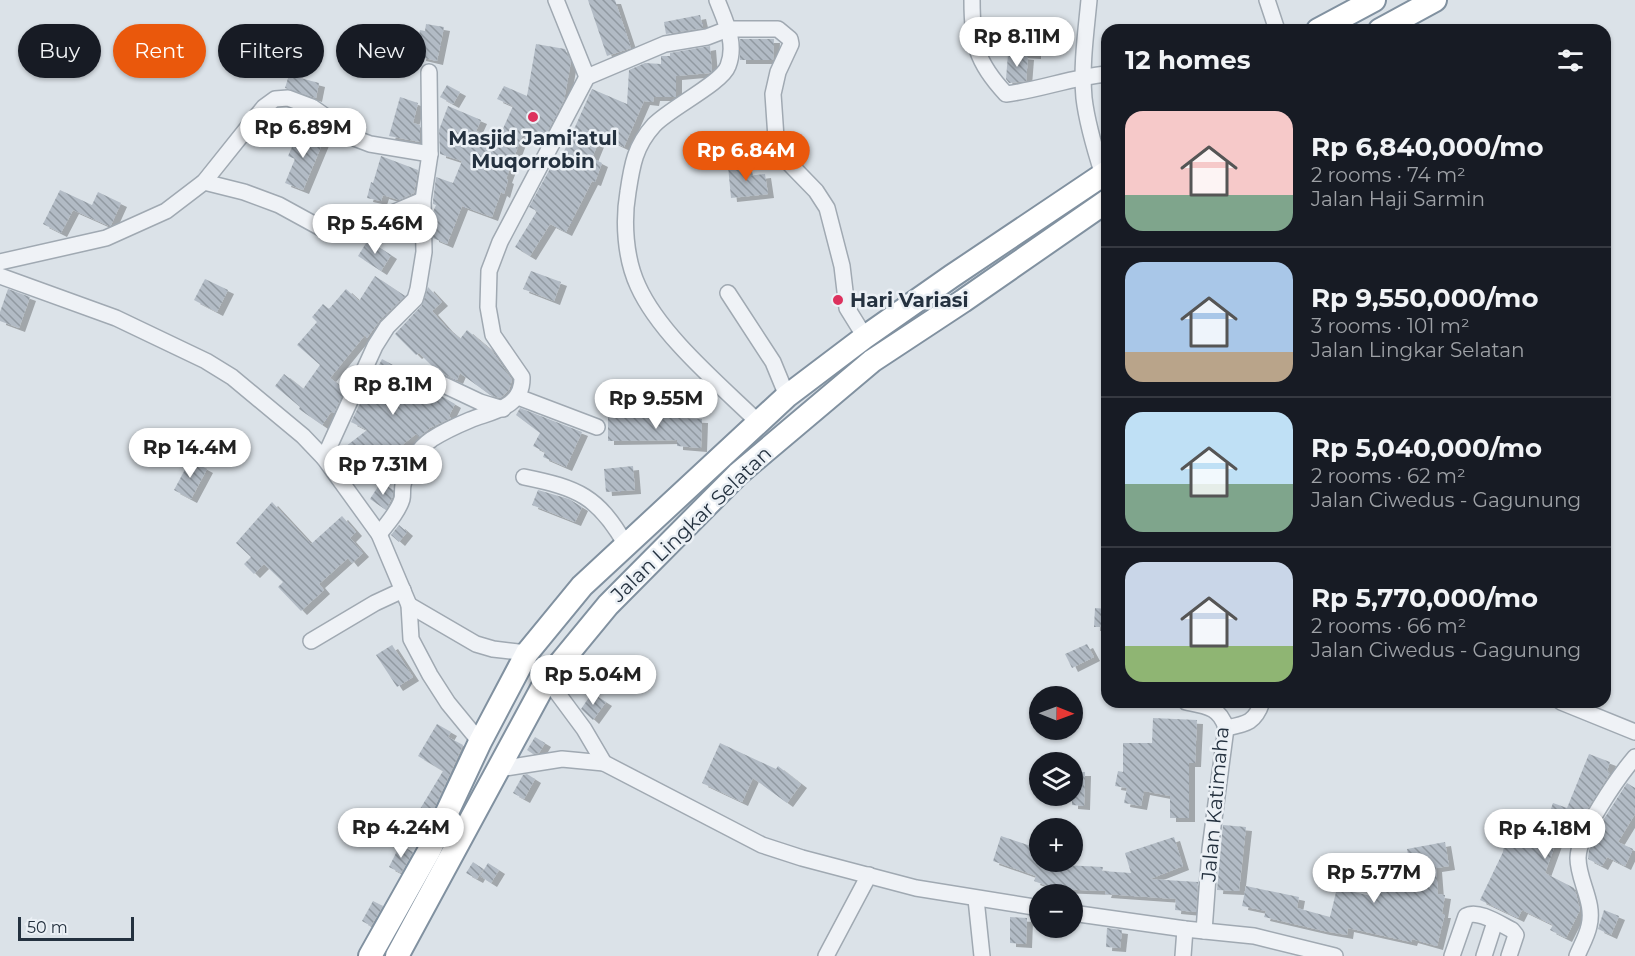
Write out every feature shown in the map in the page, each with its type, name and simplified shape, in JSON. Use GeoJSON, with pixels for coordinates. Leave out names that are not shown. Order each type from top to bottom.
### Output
{"type":"FeatureCollection","features":[{"type":"Feature","properties":{"kind":"highway"},"geometry":{"type":"LineString","coordinates":[[1329,24],[1374,0]]}},
{"type":"Feature","properties":{"kind":"highway"},"geometry":{"type":"LineString","coordinates":[[1391,24],[1435,0]]}},
{"type":"Feature","properties":{"kind":"highway","name":"Jalan Lingkar Selatan"},"geometry":{"type":"LineString","coordinates":[[370,956],[429,851],[480,742],[526,653],[582,586],[787,396],[865,337],[982,255],[1101,177]]}},
{"type":"Feature","properties":{"kind":"highway","name":"Jalan Lingkar Selatan"},"geometry":{"type":"LineString","coordinates":[[397,956],[547,679],[609,604],[738,474],[873,361],[963,302],[1101,205]]}},
{"type":"Feature","properties":{"kind":"highway"},"geometry":{"type":"LineString","coordinates":[[787,396],[802,419]]}},
{"type":"Feature","properties":{"kind":"street"},"geometry":{"type":"LineString","coordinates":[[556,0],[587,77]]}},
{"type":"Feature","properties":{"kind":"street"},"geometry":{"type":"LineString","coordinates":[[717,0],[728,29],[731,50],[728,68],[721,76],[654,125],[633,157],[625,207],[628,252],[638,286],[657,318],[687,352],[758,422]]}},
{"type":"Feature","properties":{"kind":"street"},"geometry":{"type":"LineString","coordinates":[[972,0],[977,52],[990,77],[1006,94],[1031,91],[1083,76],[1101,74]]}},
{"type":"Feature","properties":{"kind":"street"},"geometry":{"type":"LineString","coordinates":[[1089,0],[1083,76],[1092,139],[1101,163]]}},
{"type":"Feature","properties":{"kind":"street"},"geometry":{"type":"LineString","coordinates":[[1267,0],[1275,24]]}},
{"type":"Feature","properties":{"kind":"street"},"geometry":{"type":"LineString","coordinates":[[379,534],[402,499],[410,462],[428,442],[471,420],[503,409],[518,397],[522,377],[493,335],[488,307],[489,272],[500,242],[587,77],[647,50],[665,44],[707,37],[728,29],[778,29],[790,39],[791,44],[778,72],[773,94],[778,147],[780,154],[816,191],[827,208],[842,266],[847,308],[865,337]]}},
{"type":"Feature","properties":{"kind":"street"},"geometry":{"type":"LineString","coordinates":[[324,458],[375,346],[387,327],[415,299],[423,264],[423,200],[430,154],[429,72]]}},
{"type":"Feature","properties":{"kind":"street"},"geometry":{"type":"LineString","coordinates":[[0,262],[106,238],[166,211],[204,182],[264,107],[275,99],[288,98],[312,107],[349,136],[370,144],[430,154]]}},
{"type":"Feature","properties":{"kind":"street"},"geometry":{"type":"LineString","coordinates":[[204,182],[244,192],[279,205],[321,228],[344,231],[423,200]]}},
{"type":"Feature","properties":{"kind":"street"},"geometry":{"type":"LineString","coordinates":[[0,276],[116,318],[206,361],[254,394],[303,436],[324,458],[379,534],[409,605],[411,639],[448,703],[480,742]]}},
{"type":"Feature","properties":{"kind":"street"},"geometry":{"type":"LineString","coordinates":[[728,293],[773,363],[787,396]]}},
{"type":"Feature","properties":{"kind":"street"},"geometry":{"type":"LineString","coordinates":[[427,377],[480,402],[503,409]]}},
{"type":"Feature","properties":{"kind":"street"},"geometry":{"type":"LineString","coordinates":[[518,397],[597,427]]}},
{"type":"Feature","properties":{"kind":"street"},"geometry":{"type":"LineString","coordinates":[[525,477],[561,485],[588,498],[604,511],[626,545]]}},
{"type":"Feature","properties":{"kind":"street"},"geometry":{"type":"LineString","coordinates":[[311,641],[375,603],[403,590]]}},
{"type":"Feature","properties":{"kind":"street"},"geometry":{"type":"LineString","coordinates":[[409,605],[476,644],[493,649],[526,653]]}},
{"type":"Feature","properties":{"kind":"street"},"geometry":{"type":"LineString","coordinates":[[547,679],[584,729],[604,763]]}},
{"type":"Feature","properties":{"kind":"street","name":"Jalan Katimaha"},"geometry":{"type":"LineString","coordinates":[[1204,931],[1210,849],[1226,729],[1223,717],[1207,708]]}},
{"type":"Feature","properties":{"kind":"street"},"geometry":{"type":"LineString","coordinates":[[1226,729],[1252,720],[1260,708]]}},
{"type":"Feature","properties":{"kind":"street"},"geometry":{"type":"LineString","coordinates":[[1575,708],[1635,732]]}},
{"type":"Feature","properties":{"kind":"street"},"geometry":{"type":"LineString","coordinates":[[1577,956],[1589,926],[1590,912],[1578,856],[1580,845],[1619,776],[1635,757]]}},
{"type":"Feature","properties":{"kind":"street"},"geometry":{"type":"LineString","coordinates":[[499,769],[562,759],[604,763],[762,844],[802,858],[916,888],[1029,906]]}},
{"type":"Feature","properties":{"kind":"street"},"geometry":{"type":"LineString","coordinates":[[826,956],[869,875]]}},
{"type":"Feature","properties":{"kind":"street"},"geometry":{"type":"LineString","coordinates":[[976,899],[982,956]]}},
{"type":"Feature","properties":{"kind":"street"},"geometry":{"type":"LineString","coordinates":[[1452,956],[1466,916],[1470,914],[1476,914],[1512,930],[1516,935],[1509,956]]}},
{"type":"Feature","properties":{"kind":"street"},"geometry":{"type":"LineString","coordinates":[[1083,915],[1254,936],[1335,956]]}},
{"type":"Feature","properties":{"kind":"street"},"geometry":{"type":"LineString","coordinates":[[1484,956],[1495,922]]}},
{"type":"Feature","properties":{"kind":"street"},"geometry":{"type":"LineString","coordinates":[[1183,956],[1185,929]]}},
{"type":"Feature","properties":{"kind":"building"},"geometry":{"type":"Polygon","coordinates":[[[588,0],[615,0],[631,48],[607,56],[588,0]]]}},
{"type":"Feature","properties":{"kind":"building"},"geometry":{"type":"Polygon","coordinates":[[[700,15],[703,28],[666,34],[664,22],[700,15]]]}},
{"type":"Feature","properties":{"kind":"building"},"geometry":{"type":"Polygon","coordinates":[[[426,24],[444,27],[437,61],[426,58],[426,24]]]}},
{"type":"Feature","properties":{"kind":"building"},"geometry":{"type":"Polygon","coordinates":[[[740,39],[774,39],[773,60],[740,60],[740,39]]]}},
{"type":"Feature","properties":{"kind":"building"},"geometry":{"type":"Polygon","coordinates":[[[1018,42],[1035,42],[1035,55],[1018,54],[1018,42]]]}},
{"type":"Feature","properties":{"kind":"building"},"geometry":{"type":"Polygon","coordinates":[[[536,44],[565,49],[571,62],[564,100],[541,144],[522,136],[506,179],[508,180],[504,194],[501,192],[492,217],[462,206],[447,244],[433,238],[433,212],[436,205],[433,201],[436,177],[453,183],[462,161],[440,154],[439,130],[448,106],[481,120],[476,131],[498,140],[513,106],[497,99],[504,86],[527,96],[536,44]]]}},
{"type":"Feature","properties":{"kind":"building"},"geometry":{"type":"Polygon","coordinates":[[[710,46],[712,71],[676,76],[676,97],[654,97],[653,102],[644,101],[624,147],[601,136],[592,158],[602,163],[595,182],[592,181],[566,232],[550,224],[530,256],[515,247],[537,211],[529,207],[552,165],[557,167],[592,89],[627,104],[629,70],[645,63],[661,64],[661,56],[670,56],[670,53],[710,46]]]}},
{"type":"Feature","properties":{"kind":"building"},"geometry":{"type":"Polygon","coordinates":[[[1008,54],[1028,56],[1026,81],[1009,83],[1006,79],[1008,54]]]}},
{"type":"Feature","properties":{"kind":"building"},"geometry":{"type":"Polygon","coordinates":[[[288,78],[300,78],[319,83],[316,98],[285,88],[288,78]]]}},
{"type":"Feature","properties":{"kind":"building"},"geometry":{"type":"Polygon","coordinates":[[[447,85],[460,92],[453,104],[440,97],[447,85]]]}},
{"type":"Feature","properties":{"kind":"building"},"geometry":{"type":"Polygon","coordinates":[[[400,97],[418,103],[413,123],[420,125],[420,142],[389,136],[400,97]]]}},
{"type":"Feature","properties":{"kind":"building"},"geometry":{"type":"Polygon","coordinates":[[[299,131],[323,142],[303,190],[285,183],[295,159],[288,156],[299,131]]]}},
{"type":"Feature","properties":{"kind":"building"},"geometry":{"type":"Polygon","coordinates":[[[381,156],[418,170],[414,193],[399,200],[383,195],[381,201],[367,198],[381,156]]]}},
{"type":"Feature","properties":{"kind":"building"},"geometry":{"type":"Polygon","coordinates":[[[745,163],[748,176],[765,174],[768,194],[731,198],[728,166],[745,163]]]}},
{"type":"Feature","properties":{"kind":"building"},"geometry":{"type":"Polygon","coordinates":[[[60,190],[92,205],[98,192],[121,203],[109,226],[73,210],[61,233],[43,224],[60,190]]]}},
{"type":"Feature","properties":{"kind":"building"},"geometry":{"type":"Polygon","coordinates":[[[368,240],[391,255],[381,271],[358,256],[368,240]]]}},
{"type":"Feature","properties":{"kind":"building"},"geometry":{"type":"Polygon","coordinates":[[[531,271],[561,282],[554,301],[523,289],[531,271]]]}},
{"type":"Feature","properties":{"kind":"building"},"geometry":{"type":"Polygon","coordinates":[[[375,276],[405,296],[380,320],[367,338],[365,335],[330,378],[345,389],[334,413],[331,412],[322,425],[299,409],[300,407],[275,386],[284,374],[303,389],[320,365],[297,345],[317,322],[312,317],[323,304],[329,309],[346,289],[359,301],[375,276]]]}},
{"type":"Feature","properties":{"kind":"building"},"geometry":{"type":"Polygon","coordinates":[[[205,279],[228,290],[217,312],[194,300],[205,279]]]}},
{"type":"Feature","properties":{"kind":"building"},"geometry":{"type":"Polygon","coordinates":[[[428,287],[442,302],[432,311],[447,328],[460,339],[467,330],[492,351],[512,380],[509,390],[500,398],[490,395],[460,373],[457,380],[437,371],[419,353],[416,355],[395,334],[422,305],[428,287]]]}},
{"type":"Feature","properties":{"kind":"building"},"geometry":{"type":"Polygon","coordinates":[[[8,289],[30,297],[19,328],[0,321],[0,312],[8,289]]]}},
{"type":"Feature","properties":{"kind":"building"},"geometry":{"type":"Polygon","coordinates":[[[382,359],[455,404],[449,416],[451,418],[430,428],[419,437],[416,434],[362,477],[341,450],[367,430],[351,422],[382,359]]]}},
{"type":"Feature","properties":{"kind":"building"},"geometry":{"type":"Polygon","coordinates":[[[677,380],[680,396],[651,401],[648,385],[677,380]]]}},
{"type":"Feature","properties":{"kind":"building"},"geometry":{"type":"Polygon","coordinates":[[[520,408],[582,432],[566,467],[543,457],[545,452],[533,446],[540,433],[516,415],[520,408]]]}},
{"type":"Feature","properties":{"kind":"building"},"geometry":{"type":"Polygon","coordinates":[[[608,415],[702,419],[701,448],[677,446],[677,440],[608,441],[608,415]]]}},
{"type":"Feature","properties":{"kind":"building"},"geometry":{"type":"Polygon","coordinates":[[[190,460],[207,469],[191,499],[174,490],[190,460]]]}},
{"type":"Feature","properties":{"kind":"building"},"geometry":{"type":"Polygon","coordinates":[[[633,466],[635,490],[606,492],[604,469],[633,466]]]}},
{"type":"Feature","properties":{"kind":"building"},"geometry":{"type":"Polygon","coordinates":[[[381,482],[393,490],[393,496],[386,510],[370,499],[381,482]]]}},
{"type":"Feature","properties":{"kind":"building"},"geometry":{"type":"Polygon","coordinates":[[[538,490],[569,499],[582,507],[575,522],[532,505],[538,490]]]}},
{"type":"Feature","properties":{"kind":"building"},"geometry":{"type":"Polygon","coordinates":[[[272,502],[311,544],[342,516],[356,532],[350,538],[363,553],[352,563],[348,558],[319,584],[324,590],[301,611],[278,587],[283,582],[264,564],[254,574],[244,564],[251,557],[236,543],[272,502]]]}},
{"type":"Feature","properties":{"kind":"building"},"geometry":{"type":"Polygon","coordinates":[[[399,525],[407,532],[399,542],[391,535],[399,525]]]}},
{"type":"Feature","properties":{"kind":"building"},"geometry":{"type":"Polygon","coordinates":[[[1095,608],[1101,608],[1101,627],[1094,627],[1095,608]]]}},
{"type":"Feature","properties":{"kind":"building"},"geometry":{"type":"Polygon","coordinates":[[[1087,644],[1094,657],[1072,668],[1065,654],[1087,644]]]}},
{"type":"Feature","properties":{"kind":"building"},"geometry":{"type":"Polygon","coordinates":[[[392,645],[413,677],[397,687],[376,655],[392,645]]]}},
{"type":"Feature","properties":{"kind":"building"},"geometry":{"type":"Polygon","coordinates":[[[592,693],[606,702],[593,720],[581,709],[592,693]]]}},
{"type":"Feature","properties":{"kind":"building"},"geometry":{"type":"Polygon","coordinates":[[[1153,718],[1197,720],[1195,763],[1189,763],[1189,818],[1170,818],[1170,796],[1144,791],[1141,806],[1124,803],[1127,788],[1115,786],[1118,771],[1123,772],[1123,743],[1152,743],[1153,718]]]}},
{"type":"Feature","properties":{"kind":"building"},"geometry":{"type":"Polygon","coordinates":[[[437,724],[451,732],[448,737],[463,745],[428,822],[417,814],[443,771],[418,756],[437,724]]]}},
{"type":"Feature","properties":{"kind":"building"},"geometry":{"type":"Polygon","coordinates":[[[535,737],[545,743],[539,753],[533,754],[527,750],[535,737]]]}},
{"type":"Feature","properties":{"kind":"building"},"geometry":{"type":"Polygon","coordinates":[[[720,743],[776,769],[778,766],[801,784],[787,803],[753,778],[742,802],[702,783],[720,743]]]}},
{"type":"Feature","properties":{"kind":"building"},"geometry":{"type":"Polygon","coordinates":[[[1589,754],[1610,762],[1607,771],[1610,773],[1583,816],[1570,845],[1557,840],[1545,873],[1574,888],[1576,894],[1580,910],[1566,938],[1550,930],[1553,925],[1522,910],[1518,918],[1480,900],[1503,852],[1506,832],[1538,837],[1539,834],[1542,835],[1553,803],[1567,808],[1589,754]]]}},
{"type":"Feature","properties":{"kind":"building"},"geometry":{"type":"Polygon","coordinates":[[[1083,772],[1085,772],[1084,806],[1083,772]]]}},
{"type":"Feature","properties":{"kind":"building"},"geometry":{"type":"Polygon","coordinates":[[[527,774],[535,779],[524,799],[513,793],[523,775],[527,774]]]}},
{"type":"Feature","properties":{"kind":"building"},"geometry":{"type":"Polygon","coordinates":[[[1627,783],[1635,788],[1635,814],[1618,842],[1633,849],[1625,866],[1607,857],[1602,866],[1588,859],[1589,850],[1600,825],[1627,783]]]}},
{"type":"Feature","properties":{"kind":"building"},"geometry":{"type":"Polygon","coordinates":[[[1223,825],[1246,827],[1239,891],[1217,890],[1223,825]]]}},
{"type":"Feature","properties":{"kind":"building"},"geometry":{"type":"Polygon","coordinates":[[[1001,836],[1029,845],[1029,872],[1083,872],[1083,866],[1103,867],[1102,871],[1131,873],[1125,853],[1174,837],[1183,866],[1150,879],[1198,882],[1196,912],[1175,910],[1176,899],[1105,894],[1106,891],[1083,890],[1083,884],[1042,884],[1034,881],[1036,876],[993,861],[1001,836]]]}},
{"type":"Feature","properties":{"kind":"building"},"geometry":{"type":"Polygon","coordinates":[[[1445,842],[1449,866],[1436,868],[1438,894],[1445,895],[1442,914],[1445,914],[1437,946],[1412,939],[1411,942],[1348,928],[1347,935],[1324,931],[1264,917],[1266,911],[1242,906],[1246,886],[1299,897],[1297,908],[1330,917],[1337,888],[1375,897],[1379,874],[1410,880],[1412,876],[1407,849],[1445,842]]]}},
{"type":"Feature","properties":{"kind":"building"},"geometry":{"type":"Polygon","coordinates":[[[400,845],[413,852],[401,873],[389,867],[400,845]]]}},
{"type":"Feature","properties":{"kind":"building"},"geometry":{"type":"Polygon","coordinates":[[[473,862],[483,869],[477,879],[466,873],[473,862]]]}},
{"type":"Feature","properties":{"kind":"building"},"geometry":{"type":"Polygon","coordinates":[[[488,863],[499,870],[491,883],[480,876],[488,863]]]}},
{"type":"Feature","properties":{"kind":"building"},"geometry":{"type":"Polygon","coordinates":[[[373,901],[383,906],[371,926],[362,921],[373,901]]]}},
{"type":"Feature","properties":{"kind":"building"},"geometry":{"type":"Polygon","coordinates":[[[1604,910],[1619,916],[1611,935],[1598,929],[1604,910]]]}},
{"type":"Feature","properties":{"kind":"building"},"geometry":{"type":"Polygon","coordinates":[[[1010,917],[1027,918],[1026,944],[1010,943],[1010,917]]]}},
{"type":"Feature","properties":{"kind":"building"},"geometry":{"type":"Polygon","coordinates":[[[1107,928],[1122,930],[1120,948],[1106,947],[1107,928]]]}},
{"type":"Feature","properties":{"kind":"place","name":"Masjid Jami'atul Muqorrobin"},"geometry":{"type":"Point","coordinates":[533,117]}},
{"type":"Feature","properties":{"kind":"place","name":"Hari Variasi"},"geometry":{"type":"Point","coordinates":[838,300]}}]}
